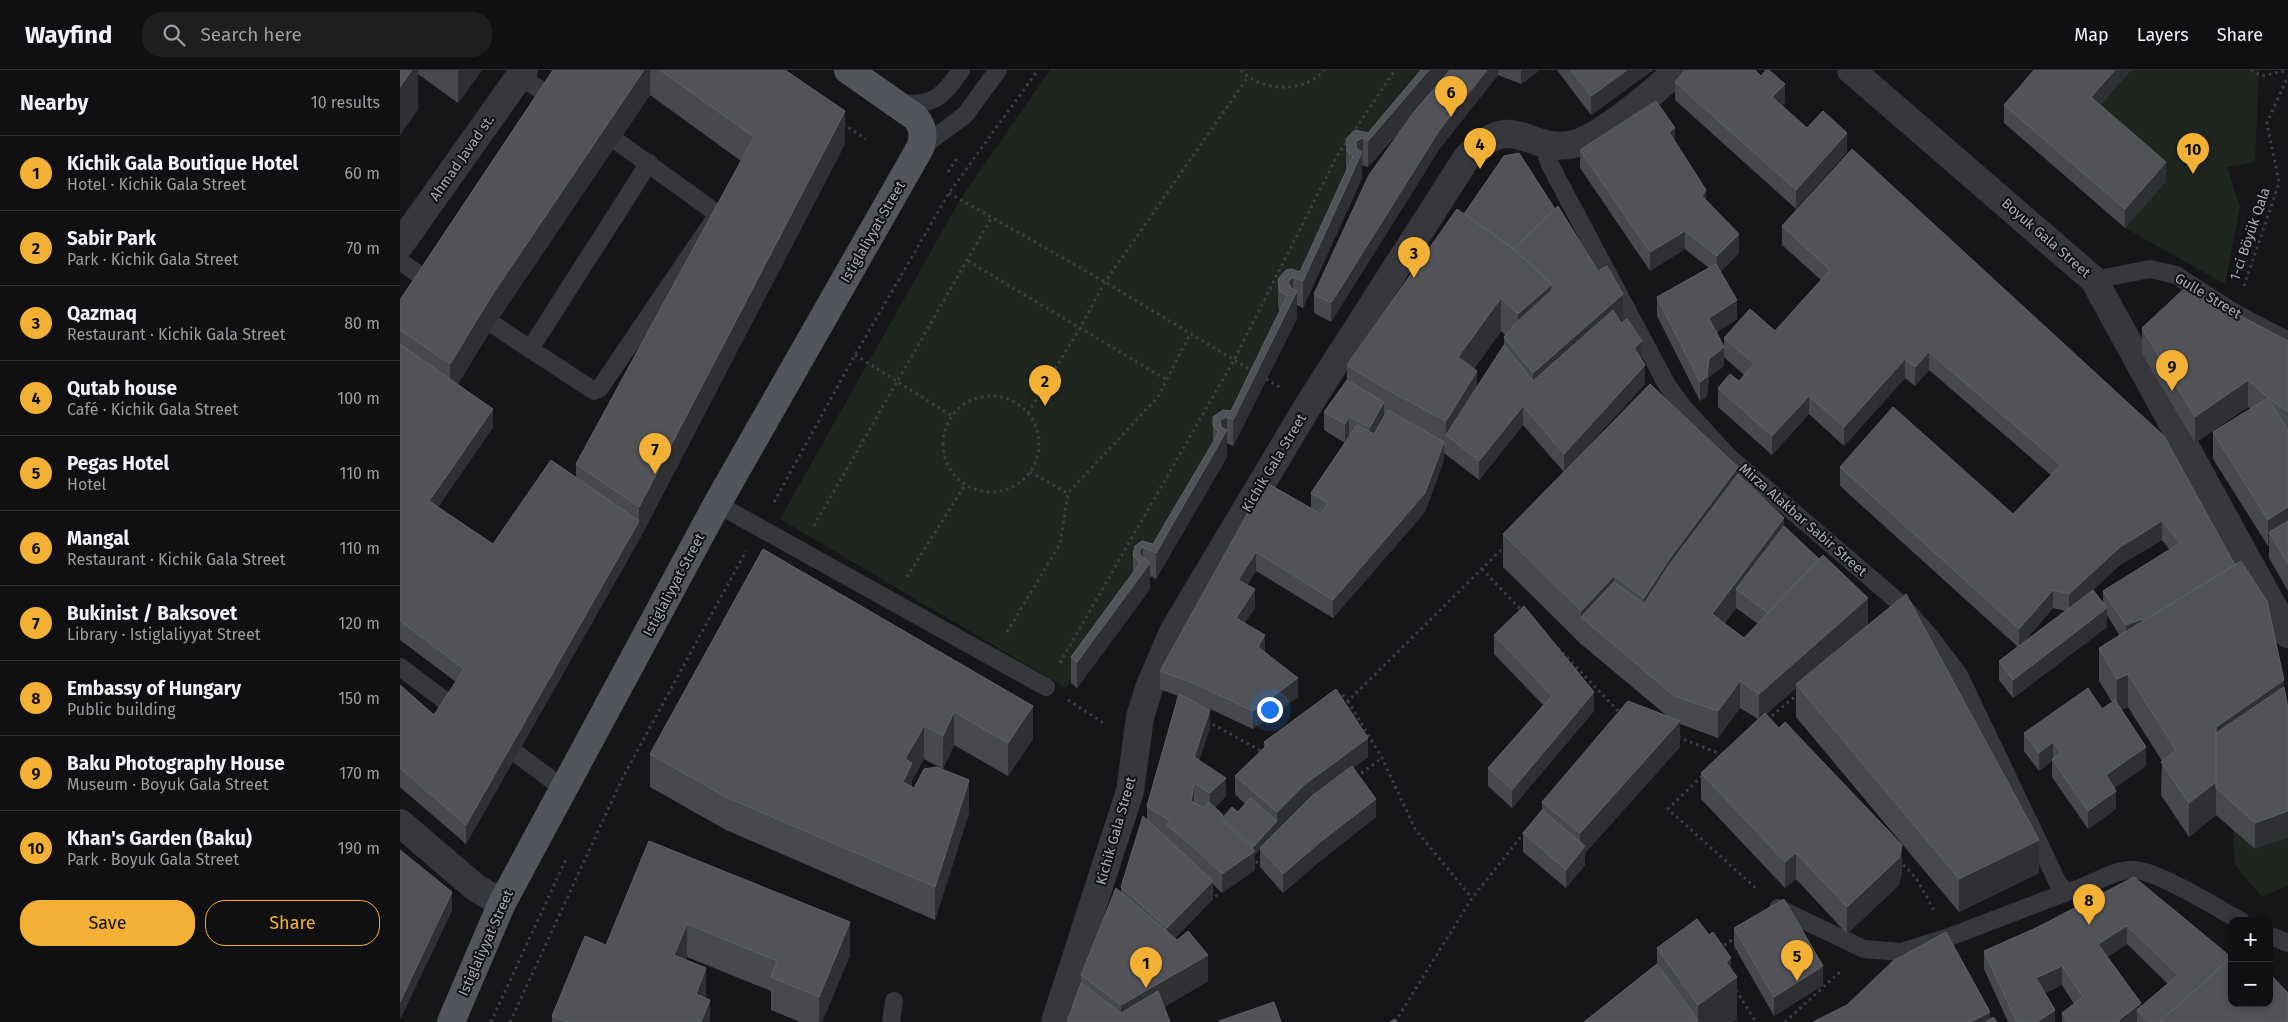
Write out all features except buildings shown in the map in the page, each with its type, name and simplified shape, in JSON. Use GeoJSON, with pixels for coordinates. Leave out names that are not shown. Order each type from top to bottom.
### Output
{"type":"FeatureCollection","features":[{"type":"Feature","properties":{"kind":"main road","name":"Istiglaliyyat Street"},"geometry":{"type":"LineString","coordinates":[[451,1022],[502,903],[717,504],[916,158],[923,140],[921,124],[894,101],[848,70]]}},
{"type":"Feature","properties":{"kind":"street","name":"Kichik Gala Street"},"geometry":{"type":"LineString","coordinates":[[1055,1022],[1127,804],[1138,744],[1140,717],[1149,688],[1173,632],[1309,404],[1466,159],[1478,146],[1492,136],[1518,134],[1543,143],[1561,146],[1577,143],[1596,134],[1644,100],[1677,70]]}},
{"type":"Feature","properties":{"kind":"street","name":"Boyuk Gala Street"},"geometry":{"type":"LineString","coordinates":[[1850,70],[2094,280],[2288,634]]}},
{"type":"Feature","properties":{"kind":"street","name":"Ahmad Javad st."},"geometry":{"type":"LineString","coordinates":[[400,245],[522,73]]}},
{"type":"Feature","properties":{"kind":"street"},"geometry":{"type":"LineString","coordinates":[[400,823],[476,888],[502,903]]}},
{"type":"Feature","properties":{"kind":"lane"},"geometry":{"type":"LineString","coordinates":[[894,101],[911,104],[932,100],[941,96],[961,70]]}},
{"type":"Feature","properties":{"kind":"lane"},"geometry":{"type":"LineString","coordinates":[[916,158],[930,141],[965,115],[998,70]]}},
{"type":"Feature","properties":{"kind":"lane"},"geometry":{"type":"LineString","coordinates":[[522,73],[555,100]]}},
{"type":"Feature","properties":{"kind":"lane"},"geometry":{"type":"LineString","coordinates":[[494,325],[594,391],[600,388],[716,217],[712,210],[618,142]]}},
{"type":"Feature","properties":{"kind":"lane","name":"Mirza Alakbar Sabir Street"},"geometry":{"type":"LineString","coordinates":[[1543,143],[1550,165],[1668,385],[1684,408],[1729,457],[1902,604],[1931,638],[1959,675],[2058,883],[2067,892]]}},
{"type":"Feature","properties":{"kind":"lane"},"geometry":{"type":"LineString","coordinates":[[530,348],[649,163]]}},
{"type":"Feature","properties":{"kind":"lane"},"geometry":{"type":"LineString","coordinates":[[400,261],[432,284]]}},
{"type":"Feature","properties":{"kind":"lane","name":"Gulle Street"},"geometry":{"type":"LineString","coordinates":[[2094,280],[2150,268],[2176,275],[2234,313],[2288,340]]}},
{"type":"Feature","properties":{"kind":"lane"},"geometry":{"type":"LineString","coordinates":[[717,504],[1046,686]]}},
{"type":"Feature","properties":{"kind":"lane"},"geometry":{"type":"LineString","coordinates":[[400,667],[452,706]]}},
{"type":"Feature","properties":{"kind":"lane"},"geometry":{"type":"LineString","coordinates":[[517,754],[564,789]]}},
{"type":"Feature","properties":{"kind":"lane"},"geometry":{"type":"LineString","coordinates":[[1778,908],[1864,950],[1901,952],[1949,937],[2067,892],[2081,889],[2107,875],[2130,869],[2149,872],[2233,917]]}},
{"type":"Feature","properties":{"kind":"lane"},"geometry":{"type":"LineString","coordinates":[[2273,937],[2288,943]]}},
{"type":"Feature","properties":{"kind":"lane"},"geometry":{"type":"LineString","coordinates":[[891,1022],[894,1001]]}},
{"type":"Feature","properties":{"kind":"path"},"geometry":{"type":"LineString","coordinates":[[1241,70],[1248,78],[1273,88],[1299,86],[1324,70]]}},
{"type":"Feature","properties":{"kind":"path"},"geometry":{"type":"LineString","coordinates":[[1138,744],[1046,686],[1234,360],[1337,156],[1395,70]]}},
{"type":"Feature","properties":{"kind":"path"},"geometry":{"type":"LineString","coordinates":[[2251,70],[2262,76],[2288,70]]}},
{"type":"Feature","properties":{"kind":"path","name":"1-ci Böyük Qala"},"geometry":{"type":"LineString","coordinates":[[2234,313],[2279,183],[2267,123],[2288,76]]}},
{"type":"Feature","properties":{"kind":"path"},"geometry":{"type":"LineString","coordinates":[[1028,413],[1080,328],[1105,282],[1248,78]]}},
{"type":"Feature","properties":{"kind":"path"},"geometry":{"type":"LineString","coordinates":[[842,123],[866,139]]}},
{"type":"Feature","properties":{"kind":"path"},"geometry":{"type":"LineString","coordinates":[[944,176],[960,154]]}},
{"type":"Feature","properties":{"kind":"path"},"geometry":{"type":"LineString","coordinates":[[949,193],[1105,282],[1260,376]]}},
{"type":"Feature","properties":{"kind":"path"},"geometry":{"type":"LineString","coordinates":[[816,523],[992,217]]}},
{"type":"Feature","properties":{"kind":"path"},"geometry":{"type":"LineString","coordinates":[[968,261],[1167,380]]}},
{"type":"Feature","properties":{"kind":"path"},"geometry":{"type":"LineString","coordinates":[[993,656],[1060,544],[1068,493],[1158,397],[1190,334]]}},
{"type":"Feature","properties":{"kind":"path"},"geometry":{"type":"LineString","coordinates":[[855,356],[952,416]]}},
{"type":"Feature","properties":{"kind":"path"},"geometry":{"type":"LineString","coordinates":[[990,396],[1011,400],[1028,413],[1036,427],[1040,442],[1037,458],[1030,472],[1017,484],[1000,491],[983,491],[966,485],[951,472],[944,453],[944,434],[952,416],[968,402],[990,396]]}},
{"type":"Feature","properties":{"kind":"path"},"geometry":{"type":"LineString","coordinates":[[1030,472],[1068,493]]}},
{"type":"Feature","properties":{"kind":"path"},"geometry":{"type":"LineString","coordinates":[[892,600],[966,485]]}},
{"type":"Feature","properties":{"kind":"path"},"geometry":{"type":"LineString","coordinates":[[1348,701],[1510,542]]}},
{"type":"Feature","properties":{"kind":"path"},"geometry":{"type":"LineString","coordinates":[[1482,569],[1524,612]]}},
{"type":"Feature","properties":{"kind":"path"},"geometry":{"type":"LineString","coordinates":[[1551,641],[1620,713],[1629,717]]}},
{"type":"Feature","properties":{"kind":"path"},"geometry":{"type":"LineString","coordinates":[[1761,725],[1806,687]]}},
{"type":"Feature","properties":{"kind":"path"},"geometry":{"type":"LineString","coordinates":[[1334,699],[1341,693],[1348,701],[1382,758],[1415,829],[1472,898]]}},
{"type":"Feature","properties":{"kind":"path"},"geometry":{"type":"LineString","coordinates":[[1614,721],[1620,713]]}},
{"type":"Feature","properties":{"kind":"path"},"geometry":{"type":"LineString","coordinates":[[1768,719],[1775,726]]}},
{"type":"Feature","properties":{"kind":"path"},"geometry":{"type":"LineString","coordinates":[[1205,720],[1262,752],[1270,746]]}},
{"type":"Feature","properties":{"kind":"path"},"geometry":{"type":"LineString","coordinates":[[1672,734],[1723,755]]}},
{"type":"Feature","properties":{"kind":"path"},"geometry":{"type":"LineString","coordinates":[[1716,762],[1731,749]]}},
{"type":"Feature","properties":{"kind":"path"},"geometry":{"type":"LineString","coordinates":[[1352,779],[1382,758]]}},
{"type":"Feature","properties":{"kind":"path"},"geometry":{"type":"LineString","coordinates":[[1703,775],[1668,809],[1778,908],[1713,953]]}},
{"type":"Feature","properties":{"kind":"path"},"geometry":{"type":"LineString","coordinates":[[1395,1022],[1472,898],[1528,829]]}},
{"type":"Feature","properties":{"kind":"path"},"geometry":{"type":"LineString","coordinates":[[1256,862],[1269,850]]}},
{"type":"Feature","properties":{"kind":"path"},"geometry":{"type":"LineString","coordinates":[[491,1022],[568,856]]}},
{"type":"Feature","properties":{"kind":"path"},"geometry":{"type":"LineString","coordinates":[[1896,856],[1916,878],[1949,937]]}},
{"type":"Feature","properties":{"kind":"path"},"geometry":{"type":"LineString","coordinates":[[1204,884],[1218,897]]}},
{"type":"Feature","properties":{"kind":"path"},"geometry":{"type":"LineString","coordinates":[[1785,1022],[1864,950]]}},
{"type":"Feature","properties":{"kind":"path"},"geometry":{"type":"LineString","coordinates":[[1732,984],[1756,1022]]}},
{"type":"Feature","properties":{"kind":"shaded area"},"geometry":{"type":"Polygon","coordinates":[[[1050,70],[1441,70],[1349,159],[1345,166],[1346,177],[1300,297],[1281,299],[1277,305],[1278,314],[1286,323],[1213,443],[1139,590],[1066,688],[780,519],[961,198],[1050,70]]]}},
{"type":"Feature","properties":{"kind":"shaded area"},"geometry":{"type":"Polygon","coordinates":[[[2132,70],[2259,70],[2255,162],[2227,167],[2240,207],[2225,284],[2125,228],[2091,116],[2132,70]]]}},
{"type":"Feature","properties":{"kind":"shaded area"},"geometry":{"type":"Polygon","coordinates":[[[2233,830],[2255,849],[2288,838],[2288,886],[2262,897],[2235,865],[2233,830]]]}},
{"type":"Feature","properties":{"kind":"place","name":"Mangal"},"geometry":{"type":"Point","coordinates":[1451,117]}},
{"type":"Feature","properties":{"kind":"place","name":"Qutab house"},"geometry":{"type":"Point","coordinates":[1480,169]}},
{"type":"Feature","properties":{"kind":"place","name":"Khan's Garden (Baku)"},"geometry":{"type":"Point","coordinates":[2193,174]}},
{"type":"Feature","properties":{"kind":"place","name":"Qazmaq"},"geometry":{"type":"Point","coordinates":[1414,278]}},
{"type":"Feature","properties":{"kind":"place","name":"Baku Photography House"},"geometry":{"type":"Point","coordinates":[2172,391]}},
{"type":"Feature","properties":{"kind":"place","name":"Sabir Park"},"geometry":{"type":"Point","coordinates":[1045,406]}},
{"type":"Feature","properties":{"kind":"place","name":"Bukinist / Baksovet"},"geometry":{"type":"Point","coordinates":[655,474]}},
{"type":"Feature","properties":{"kind":"place","name":"Embassy of Hungary"},"geometry":{"type":"Point","coordinates":[2089,925]}},
{"type":"Feature","properties":{"kind":"place","name":"Pegas Hotel"},"geometry":{"type":"Point","coordinates":[1797,981]}},
{"type":"Feature","properties":{"kind":"place","name":"Kichik Gala Boutique Hotel"},"geometry":{"type":"Point","coordinates":[1146,988]}}]}
